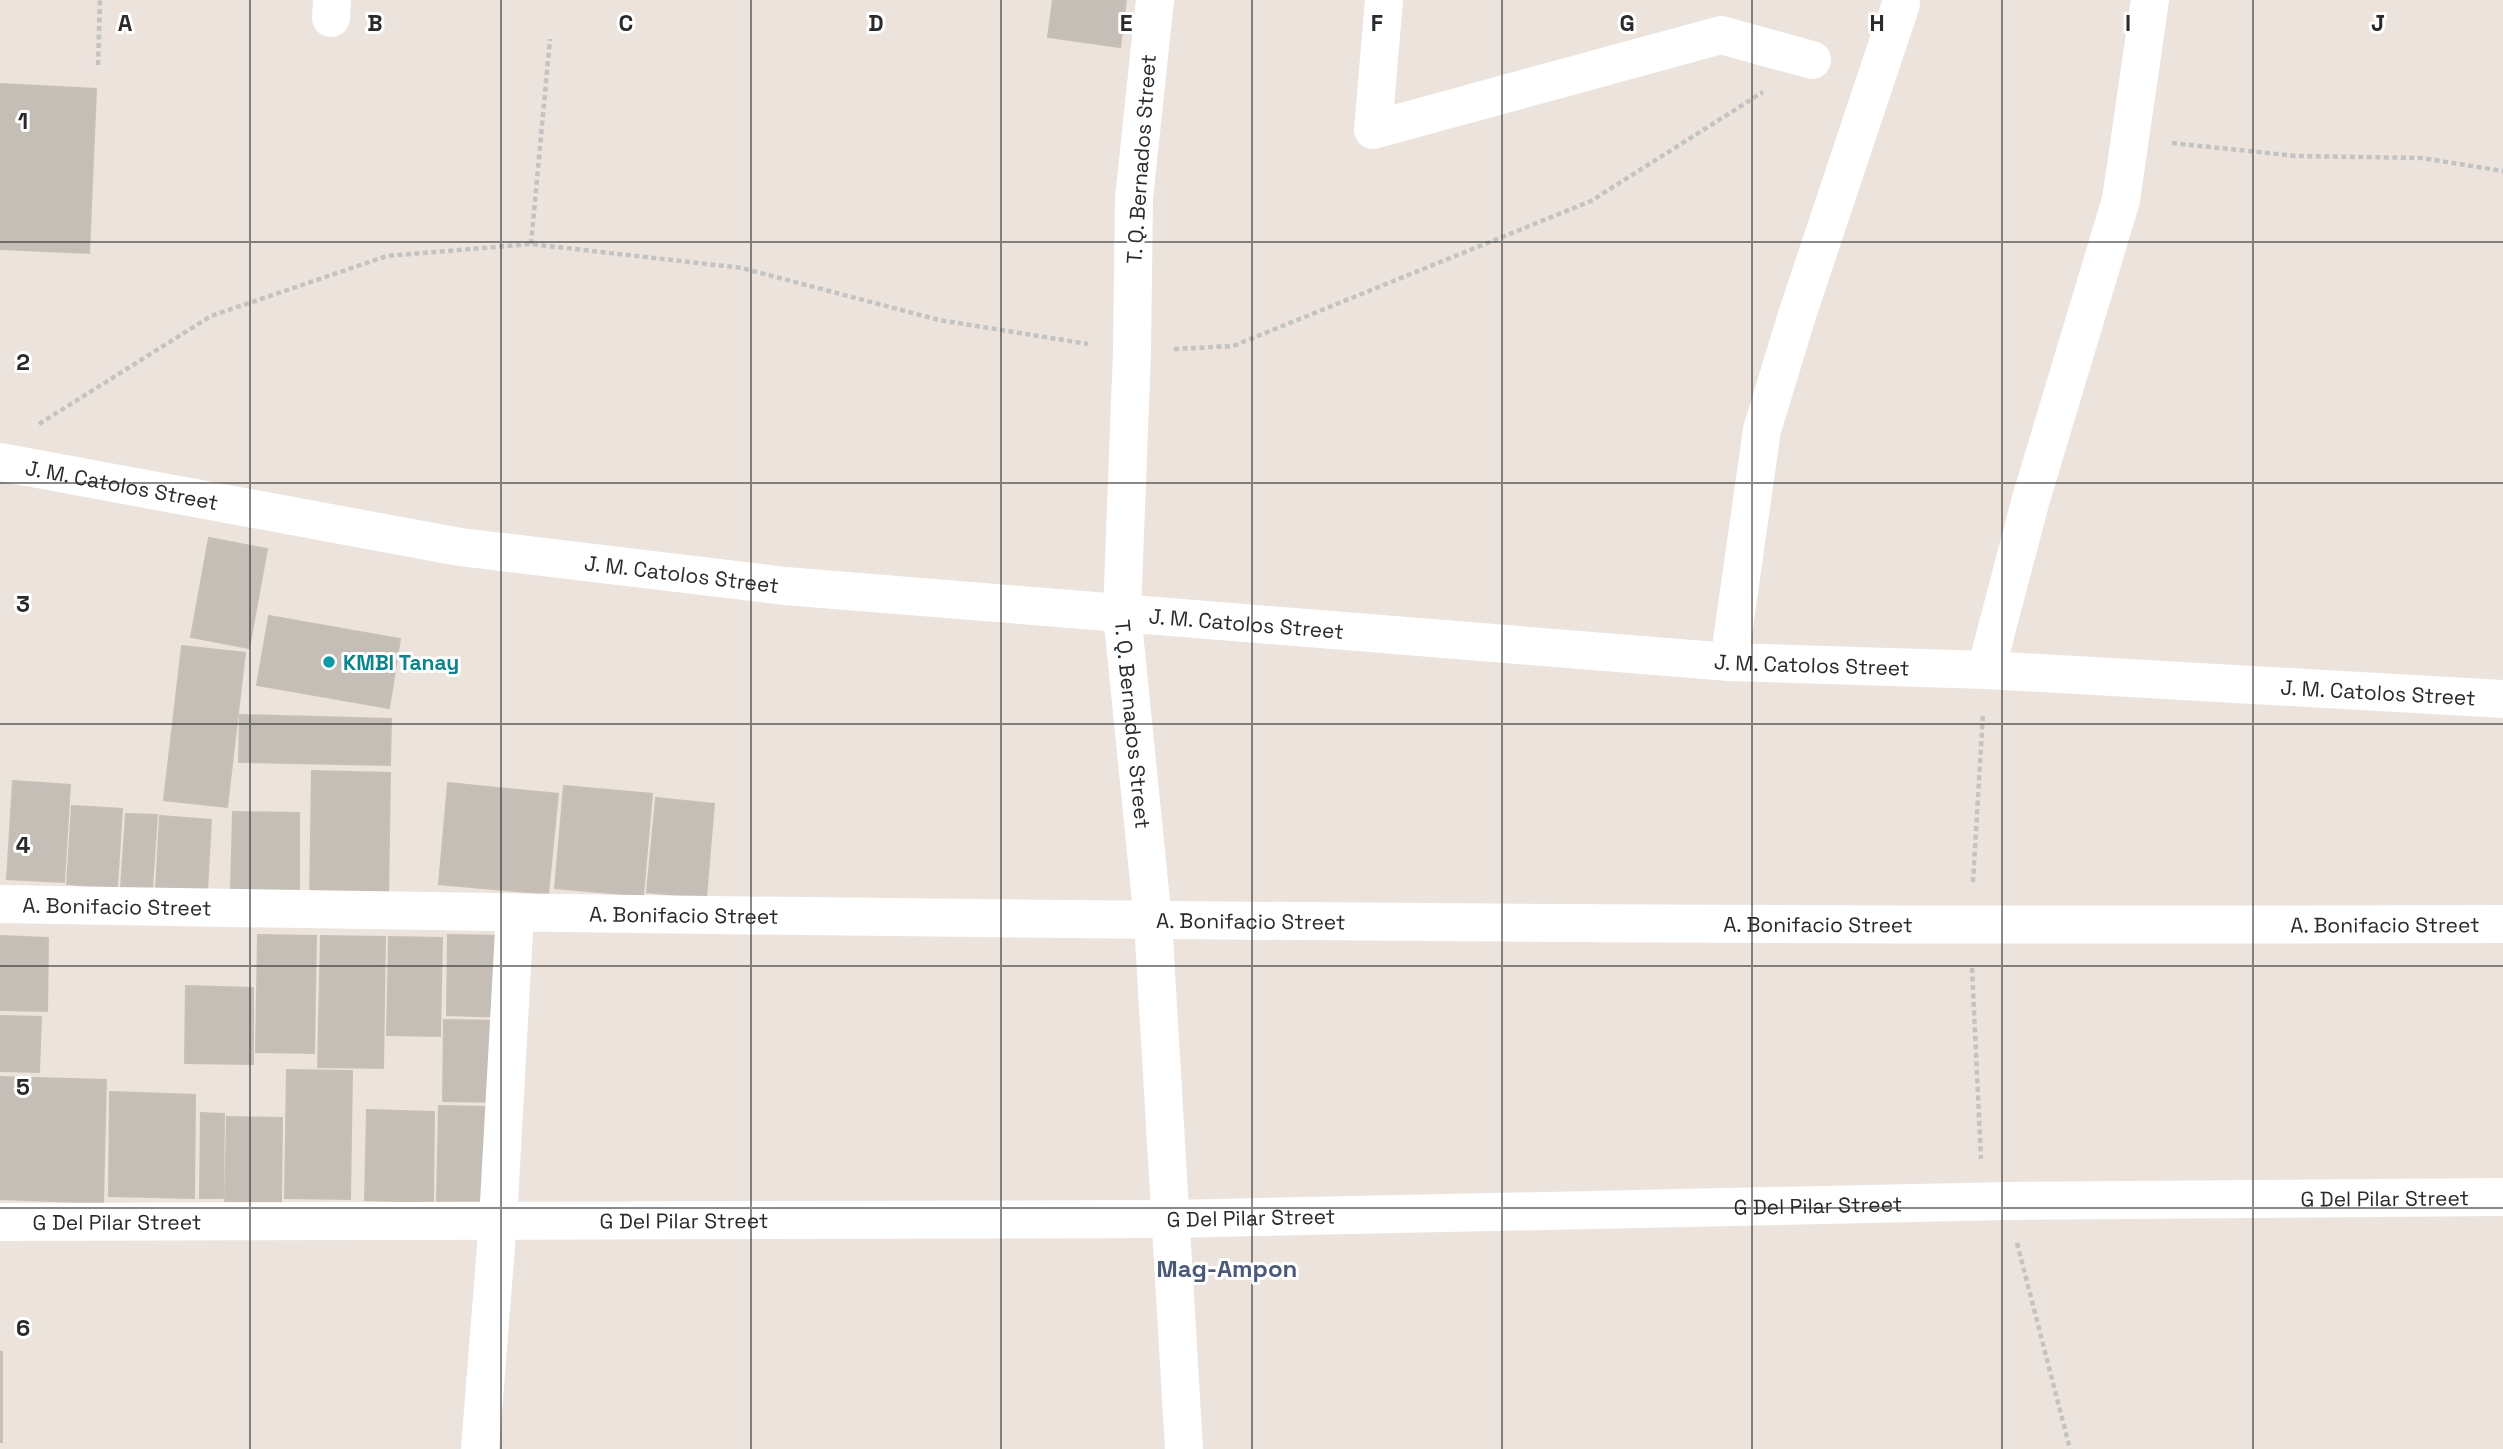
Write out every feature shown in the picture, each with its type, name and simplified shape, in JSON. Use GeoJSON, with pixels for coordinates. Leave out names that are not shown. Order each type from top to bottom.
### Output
{"type":"FeatureCollection","features":[{"type":"Feature","properties":{"kind":"street","name":"T. Q. Bernados Street"},"geometry":{"type":"LineString","coordinates":[[1155,0],[1134,198],[1132,351],[1122,613],[1153,921],[1184,1449]]}},
{"type":"Feature","properties":{"kind":"street"},"geometry":{"type":"LineString","coordinates":[[1384,0],[1373,130],[1721,34],[1812,60]]}},
{"type":"Feature","properties":{"kind":"street"},"geometry":{"type":"LineString","coordinates":[[1986,670],[2031,499],[2121,200],[2150,0]]}},
{"type":"Feature","properties":{"kind":"street"},"geometry":{"type":"LineString","coordinates":[[1729,662],[1762,430],[1798,312],[1901,4]]}},
{"type":"Feature","properties":{"kind":"street","name":"J. M. Catolos Street"},"geometry":{"type":"LineString","coordinates":[[0,462],[460,547],[785,586],[1729,662],[1986,670],[2503,699]]}},
{"type":"Feature","properties":{"kind":"street","name":"A. Bonifacio Street"},"geometry":{"type":"LineString","coordinates":[[0,904],[1153,921],[1970,926],[2503,924]]}},
{"type":"Feature","properties":{"kind":"street"},"geometry":{"type":"LineString","coordinates":[[480,1449],[498,1221],[515,913]]}},
{"type":"Feature","properties":{"kind":"street","name":"G Del Pilar Street"},"geometry":{"type":"LineString","coordinates":[[0,1222],[1171,1219],[2006,1201],[2503,1198]]}},
{"type":"Feature","properties":{"kind":"path"},"geometry":{"type":"LineString","coordinates":[[98,65],[100,0]]}},
{"type":"Feature","properties":{"kind":"path"},"geometry":{"type":"LineString","coordinates":[[531,244],[550,40]]}},
{"type":"Feature","properties":{"kind":"path"},"geometry":{"type":"LineString","coordinates":[[35,426],[211,316],[387,256],[531,244],[742,268],[939,320],[1132,351],[1233,346],[1591,201],[1812,60]]}},
{"type":"Feature","properties":{"kind":"path"},"geometry":{"type":"LineString","coordinates":[[2129,139],[2296,156],[2421,158],[2503,171]]}},
{"type":"Feature","properties":{"kind":"path"},"geometry":{"type":"LineString","coordinates":[[2006,1201],[2070,1449]]}},
{"type":"Feature","properties":{"kind":"building"},"geometry":{"type":"Polygon","coordinates":[[[1053,0],[1126,0],[1120,47],[1048,37],[1053,0]]]}},
{"type":"Feature","properties":{"kind":"building"},"geometry":{"type":"Polygon","coordinates":[[[0,84],[96,89],[89,253],[0,249],[0,84]]]}},
{"type":"Feature","properties":{"kind":"building"},"geometry":{"type":"Polygon","coordinates":[[[209,538],[267,549],[249,648],[191,637],[209,538]]]}},
{"type":"Feature","properties":{"kind":"building","name":"KMBI Tanay"},"geometry":{"type":"Polygon","coordinates":[[[269,616],[400,639],[389,708],[257,685],[269,616]]]}},
{"type":"Feature","properties":{"kind":"building"},"geometry":{"type":"Polygon","coordinates":[[[182,646],[245,653],[227,807],[164,800],[182,646]]]}},
{"type":"Feature","properties":{"kind":"building"},"geometry":{"type":"Polygon","coordinates":[[[240,715],[391,719],[390,765],[239,762],[240,715]]]}},
{"type":"Feature","properties":{"kind":"building"},"geometry":{"type":"Polygon","coordinates":[[[312,771],[390,773],[388,900],[310,898],[312,771]]]}},
{"type":"Feature","properties":{"kind":"building"},"geometry":{"type":"Polygon","coordinates":[[[13,781],[70,785],[64,882],[7,879],[13,781]]]}},
{"type":"Feature","properties":{"kind":"building"},"geometry":{"type":"Polygon","coordinates":[[[448,783],[558,794],[548,894],[439,884],[448,783]]]}},
{"type":"Feature","properties":{"kind":"building"},"geometry":{"type":"Polygon","coordinates":[[[564,786],[652,794],[643,896],[555,888],[564,786]]]}},
{"type":"Feature","properties":{"kind":"building"},"geometry":{"type":"Polygon","coordinates":[[[656,798],[714,804],[706,898],[647,892],[656,798]]]}},
{"type":"Feature","properties":{"kind":"building"},"geometry":{"type":"Polygon","coordinates":[[[72,806],[122,809],[117,888],[67,884],[72,806]]]}},
{"type":"Feature","properties":{"kind":"building"},"geometry":{"type":"Polygon","coordinates":[[[233,812],[299,813],[299,892],[231,890],[233,812]]]}},
{"type":"Feature","properties":{"kind":"building"},"geometry":{"type":"Polygon","coordinates":[[[126,814],[157,815],[152,889],[121,887],[126,814]]]}},
{"type":"Feature","properties":{"kind":"building"},"geometry":{"type":"Polygon","coordinates":[[[160,816],[211,820],[207,892],[156,888],[160,816]]]}},
{"type":"Feature","properties":{"kind":"building"},"geometry":{"type":"Polygon","coordinates":[[[258,935],[316,936],[314,1053],[256,1052],[258,935]]]}},
{"type":"Feature","properties":{"kind":"building"},"geometry":{"type":"Polygon","coordinates":[[[448,935],[510,936],[509,1017],[447,1015],[448,935]]]}},
{"type":"Feature","properties":{"kind":"building"},"geometry":{"type":"Polygon","coordinates":[[[0,936],[48,938],[47,1011],[0,1010],[0,936]]]}},
{"type":"Feature","properties":{"kind":"building"},"geometry":{"type":"Polygon","coordinates":[[[321,936],[385,937],[383,1068],[318,1067],[321,936]]]}},
{"type":"Feature","properties":{"kind":"building"},"geometry":{"type":"Polygon","coordinates":[[[389,937],[442,938],[440,1036],[387,1035],[389,937]]]}},
{"type":"Feature","properties":{"kind":"building"},"geometry":{"type":"Polygon","coordinates":[[[186,986],[253,988],[253,1064],[185,1063],[186,986]]]}},
{"type":"Feature","properties":{"kind":"building"},"geometry":{"type":"Polygon","coordinates":[[[0,1016],[41,1017],[39,1072],[0,1071],[0,1016]]]}},
{"type":"Feature","properties":{"kind":"building"},"geometry":{"type":"Polygon","coordinates":[[[444,1020],[503,1021],[502,1102],[443,1101],[444,1020]]]}},
{"type":"Feature","properties":{"kind":"building"},"geometry":{"type":"Polygon","coordinates":[[[287,1070],[352,1071],[350,1199],[285,1198],[287,1070]]]}},
{"type":"Feature","properties":{"kind":"building"},"geometry":{"type":"Polygon","coordinates":[[[0,1077],[106,1080],[103,1203],[0,1199],[0,1077]]]}},
{"type":"Feature","properties":{"kind":"building"},"geometry":{"type":"Polygon","coordinates":[[[110,1092],[195,1095],[194,1198],[109,1196],[110,1092]]]}},
{"type":"Feature","properties":{"kind":"building"},"geometry":{"type":"Polygon","coordinates":[[[439,1106],[494,1107],[492,1202],[437,1201],[439,1106]]]}},
{"type":"Feature","properties":{"kind":"building"},"geometry":{"type":"Polygon","coordinates":[[[367,1110],[434,1112],[433,1202],[365,1200],[367,1110]]]}},
{"type":"Feature","properties":{"kind":"building"},"geometry":{"type":"Polygon","coordinates":[[[201,1113],[224,1114],[223,1198],[200,1198],[201,1113]]]}},
{"type":"Feature","properties":{"kind":"building"},"geometry":{"type":"Polygon","coordinates":[[[227,1117],[282,1118],[281,1202],[225,1201],[227,1117]]]}},
{"type":"Feature","properties":{"kind":"building"},"geometry":{"type":"Polygon","coordinates":[[[2,1352],[2,1442],[0,1442],[2,1352]]]}},
{"type":"Feature","properties":{"kind":"place","name":"KMBI Tanay"},"geometry":{"type":"Point","coordinates":[329,662]}},
{"type":"Feature","properties":{"kind":"district","name":"Mag-Ampon"},"geometry":{"type":"Point","coordinates":[1227,1268]}}]}
